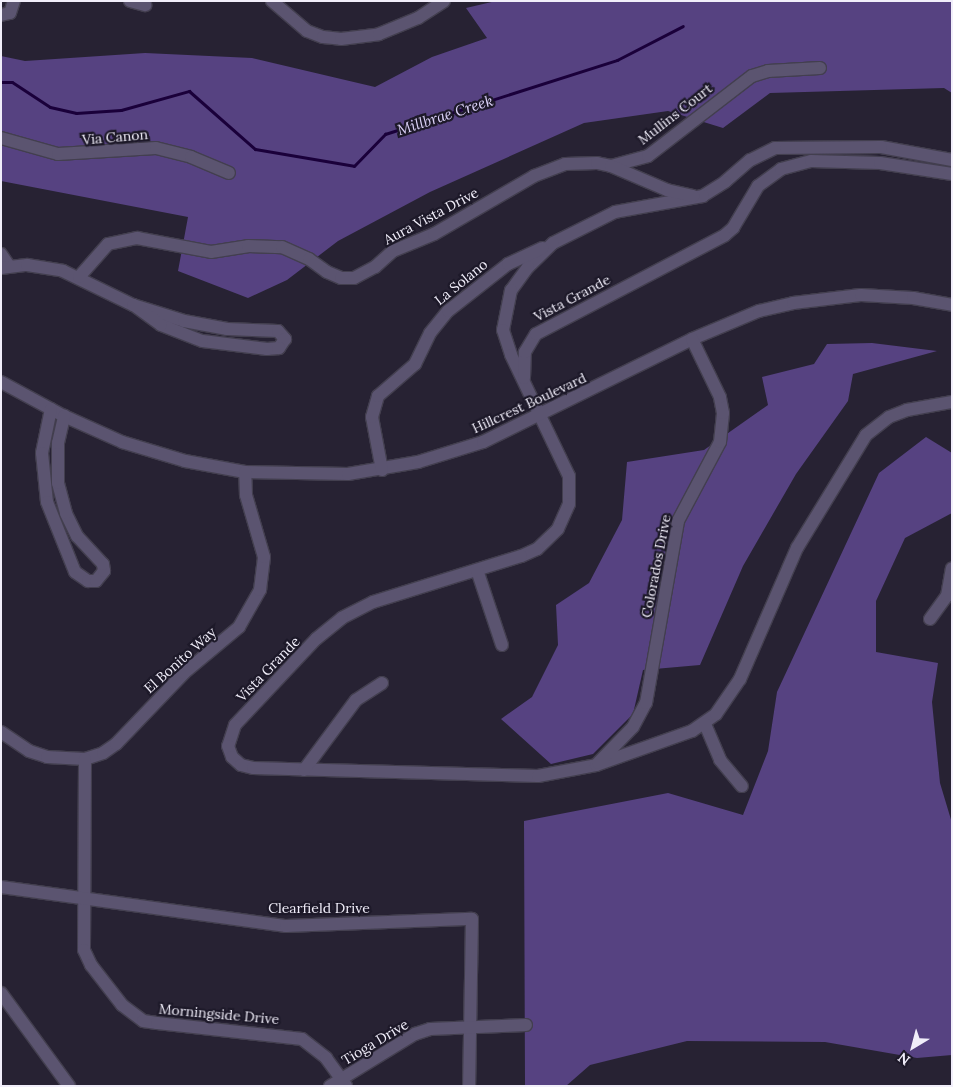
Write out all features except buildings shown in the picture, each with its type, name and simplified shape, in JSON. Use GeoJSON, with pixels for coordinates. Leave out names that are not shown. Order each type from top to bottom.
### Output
{"type":"FeatureCollection","features":[{"type":"Feature","properties":{"kind":"street"},"geometry":{"type":"LineString","coordinates":[[1,15],[10,13],[14,1]]}},
{"type":"Feature","properties":{"kind":"street"},"geometry":{"type":"LineString","coordinates":[[130,1],[145,5]]}},
{"type":"Feature","properties":{"kind":"street"},"geometry":{"type":"LineString","coordinates":[[272,1],[307,31],[323,38],[341,39],[379,34],[418,18],[444,1]]}},
{"type":"Feature","properties":{"kind":"street","name":"Mullins Court"},"geometry":{"type":"LineString","coordinates":[[611,166],[648,156],[752,76],[768,72],[820,68]]}},
{"type":"Feature","properties":{"kind":"street","name":"Via Canon"},"geometry":{"type":"LineString","coordinates":[[1,138],[58,154],[156,148],[191,157],[229,174]]}},
{"type":"Feature","properties":{"kind":"street"},"geometry":{"type":"LineString","coordinates":[[611,166],[680,195],[703,196],[756,156],[790,146],[881,147],[952,160]]}},
{"type":"Feature","properties":{"kind":"street","name":"Vista Grande"},"geometry":{"type":"LineString","coordinates":[[952,174],[873,162],[811,161],[781,169],[758,186],[733,228],[725,235],[536,334],[525,352],[524,380],[569,476],[569,504],[558,529],[537,549],[477,570],[373,602],[342,618],[316,639],[235,725],[229,735],[228,746],[232,757],[241,765],[304,770],[515,777],[596,765],[678,737],[704,724],[725,703],[740,680],[797,548],[866,435],[889,417],[907,410],[952,402]]}},
{"type":"Feature","properties":{"kind":"street","name":"Aura Vista Drive"},"geometry":{"type":"LineString","coordinates":[[78,277],[108,244],[137,238],[211,252],[248,246],[282,248],[342,278],[354,278],[370,271],[393,251],[434,234],[549,169],[582,162],[611,166]]}},
{"type":"Feature","properties":{"kind":"street","name":"La Solano"},"geometry":{"type":"LineString","coordinates":[[382,470],[372,417],[378,396],[415,364],[430,333],[448,311],[508,264],[615,212],[703,196]]}},
{"type":"Feature","properties":{"kind":"street"},"geometry":{"type":"LineString","coordinates":[[524,380],[506,344],[503,330],[506,302],[519,277],[553,243]]}},
{"type":"Feature","properties":{"kind":"street"},"geometry":{"type":"LineString","coordinates":[[1,254],[5,267],[45,267],[78,277],[133,305],[161,325],[202,341],[267,349],[279,348],[285,339],[278,331],[206,326],[133,305]]}},
{"type":"Feature","properties":{"kind":"street","name":"Hillcrest Boulevard"},"geometry":{"type":"LineString","coordinates":[[1,382],[64,416],[153,452],[245,472],[314,475],[382,470],[450,453],[541,416],[692,339],[759,311],[825,297],[895,296],[952,305]]}},
{"type":"Feature","properties":{"kind":"street","name":"Colorados Drive"},"geometry":{"type":"LineString","coordinates":[[596,765],[633,727],[646,703],[678,521],[720,442],[723,412],[720,397],[692,339]]}},
{"type":"Feature","properties":{"kind":"street"},"geometry":{"type":"LineString","coordinates":[[51,409],[42,453],[46,502],[75,572],[88,581],[96,581],[104,571],[104,564],[77,536],[66,513],[58,483],[58,443],[64,416]]}},
{"type":"Feature","properties":{"kind":"street","name":"El Bonito Way"},"geometry":{"type":"LineString","coordinates":[[1,732],[29,751],[48,757],[85,759],[116,744],[178,679],[239,627],[251,609],[260,590],[264,557],[246,495],[245,472]]}},
{"type":"Feature","properties":{"kind":"street"},"geometry":{"type":"LineString","coordinates":[[930,619],[947,596],[952,568]]}},
{"type":"Feature","properties":{"kind":"street"},"geometry":{"type":"LineString","coordinates":[[477,570],[502,645]]}},
{"type":"Feature","properties":{"kind":"street"},"geometry":{"type":"LineString","coordinates":[[304,770],[356,700],[382,683]]}},
{"type":"Feature","properties":{"kind":"street"},"geometry":{"type":"LineString","coordinates":[[704,724],[720,760],[742,786]]}},
{"type":"Feature","properties":{"kind":"street","name":"Morningside Drive"},"geometry":{"type":"LineString","coordinates":[[85,759],[84,950],[91,965],[132,1015],[157,1024],[302,1039],[326,1058],[344,1082]]}},
{"type":"Feature","properties":{"kind":"street","name":"Clearfield Drive"},"geometry":{"type":"LineString","coordinates":[[1,887],[83,896],[286,926],[472,919],[469,1086]]}},
{"type":"Feature","properties":{"kind":"street"},"geometry":{"type":"LineString","coordinates":[[1,993],[69,1086]]}},
{"type":"Feature","properties":{"kind":"street","name":"Tioga Drive"},"geometry":{"type":"LineString","coordinates":[[330,1086],[344,1082],[416,1034],[446,1026],[526,1025]]}},
{"type":"Feature","properties":{"kind":"shaded area"},"geometry":{"type":"Polygon","coordinates":[[[496,1],[952,1],[952,93],[944,88],[770,93],[723,128],[668,111],[584,123],[430,192],[338,241],[287,280],[248,298],[178,271],[188,217],[1,181],[1,56],[25,61],[145,53],[252,58],[375,87],[432,57],[487,38],[466,8],[496,1]]]}},
{"type":"Feature","properties":{"kind":"shaded area"},"geometry":{"type":"Polygon","coordinates":[[[872,343],[937,351],[853,374],[848,401],[796,474],[743,566],[700,665],[643,670],[633,714],[593,754],[551,764],[501,719],[532,697],[558,645],[556,605],[589,583],[622,520],[627,462],[704,450],[768,405],[762,377],[814,364],[827,344],[872,343]]]}},
{"type":"Feature","properties":{"kind":"shaded area"},"geometry":{"type":"Polygon","coordinates":[[[926,437],[952,453],[952,513],[905,538],[876,601],[876,652],[938,663],[932,702],[940,783],[952,823],[952,1055],[917,1058],[825,1042],[687,1041],[590,1065],[566,1086],[525,1086],[524,821],[668,793],[743,815],[768,751],[777,692],[879,473],[926,437]]]}},
{"type":"Feature","properties":{"kind":"waterway","name":"Millbrae Creek"},"geometry":{"type":"LineString","coordinates":[[1,82],[12,82],[50,107],[76,113],[121,110],[189,91],[255,149],[354,166],[385,134],[617,60],[683,26]]}}]}
